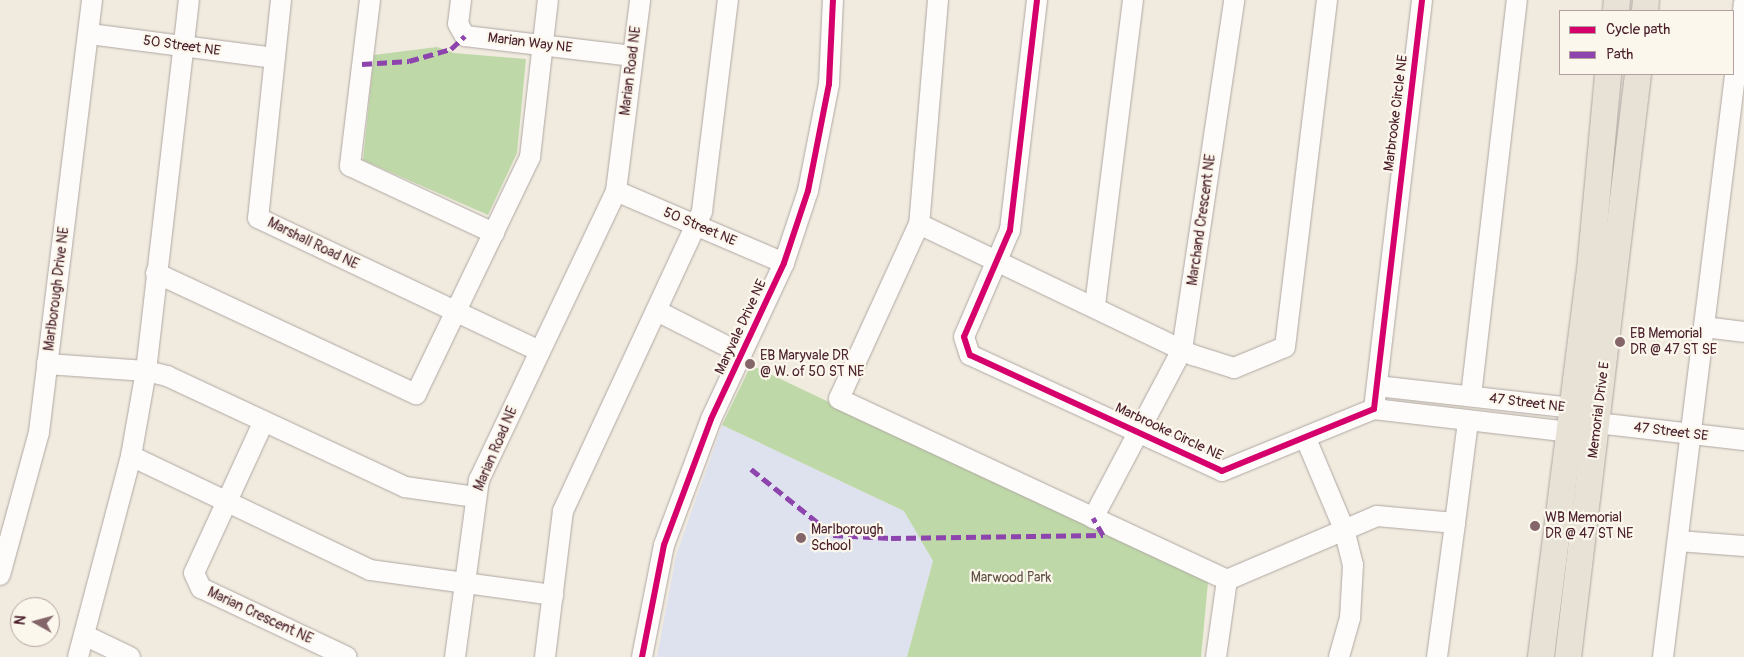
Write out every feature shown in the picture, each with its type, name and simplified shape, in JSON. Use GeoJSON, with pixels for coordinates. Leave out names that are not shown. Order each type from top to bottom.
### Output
{"type":"FeatureCollection","features":[{"type":"Feature","properties":{"kind":"main road","name":"Memorial Drive E"},"geometry":{"type":"LineString","coordinates":[[1542,657],[1592,259],[1608,75]]}},
{"type":"Feature","properties":{"kind":"main road","name":"Memorial Drive E"},"geometry":{"type":"LineString","coordinates":[[1568,657],[1638,75]]}},
{"type":"Feature","properties":{"kind":"street","name":"Marlborough Drive NE"},"geometry":{"type":"LineString","coordinates":[[0,575],[40,432],[47,364],[90,34],[92,0]]}},
{"type":"Feature","properties":{"kind":"street"},"geometry":{"type":"LineString","coordinates":[[78,657],[131,456],[146,370],[189,0]]}},
{"type":"Feature","properties":{"kind":"street","name":"Marshall Road NE"},"geometry":{"type":"LineString","coordinates":[[282,0],[274,58],[258,218],[539,351]]}},
{"type":"Feature","properties":{"kind":"street"},"geometry":{"type":"LineString","coordinates":[[370,0],[350,166],[494,233]]}},
{"type":"Feature","properties":{"kind":"street","name":"Marian Way NE"},"geometry":{"type":"LineString","coordinates":[[460,0],[458,24],[465,36],[633,56]]}},
{"type":"Feature","properties":{"kind":"street"},"geometry":{"type":"LineString","coordinates":[[156,273],[416,394],[457,313],[530,156],[548,0]]}},
{"type":"Feature","properties":{"kind":"street","name":"Marian Road NE"},"geometry":{"type":"LineString","coordinates":[[47,364],[146,370],[405,487],[475,497],[479,480],[616,191],[640,0]]}},
{"type":"Feature","properties":{"kind":"street"},"geometry":{"type":"LineString","coordinates":[[545,657],[563,511],[698,226],[728,0]]}},
{"type":"Feature","properties":{"kind":"street","name":"Maryvale Drive NE"},"geometry":{"type":"LineString","coordinates":[[642,657],[664,545],[711,419],[784,263],[808,191],[830,84],[834,0]]}},
{"type":"Feature","properties":{"kind":"street"},"geometry":{"type":"LineString","coordinates":[[938,0],[919,224],[839,398],[1227,580],[1377,516],[1455,523]]}},
{"type":"Feature","properties":{"kind":"street","name":"Marbrooke Circle NE"},"geometry":{"type":"LineString","coordinates":[[1037,0],[1010,230],[998,263],[964,337],[970,355],[1140,431],[1222,471],[1306,439],[1374,408],[1422,0]]}},
{"type":"Feature","properties":{"kind":"street"},"geometry":{"type":"LineString","coordinates":[[1095,305],[1133,0]]}},
{"type":"Feature","properties":{"kind":"street","name":"Marchand Crescent NE"},"geometry":{"type":"LineString","coordinates":[[1093,518],[1182,350],[1234,0]]}},
{"type":"Feature","properties":{"kind":"street"},"geometry":{"type":"LineString","coordinates":[[919,224],[998,263],[1095,305],[1182,350],[1234,368],[1286,347],[1327,0]]}},
{"type":"Feature","properties":{"kind":"street"},"geometry":{"type":"LineString","coordinates":[[1471,396],[1517,0]]}},
{"type":"Feature","properties":{"kind":"street"},"geometry":{"type":"LineString","coordinates":[[1663,657],[1744,3]]}},
{"type":"Feature","properties":{"kind":"street","name":"50 Street NE"},"geometry":{"type":"LineString","coordinates":[[90,34],[274,58]]}},
{"type":"Feature","properties":{"kind":"street","name":"50 Street NE"},"geometry":{"type":"LineString","coordinates":[[616,191],[784,263]]}},
{"type":"Feature","properties":{"kind":"street"},"geometry":{"type":"LineString","coordinates":[[657,311],[742,354]]}},
{"type":"Feature","properties":{"kind":"street"},"geometry":{"type":"LineString","coordinates":[[1704,327],[1744,332]]}},
{"type":"Feature","properties":{"kind":"street","name":"47 Street NE"},"geometry":{"type":"LineString","coordinates":[[1377,386],[1471,396],[1571,420],[1597,423]]}},
{"type":"Feature","properties":{"kind":"street","name":"47 Street NE"},"geometry":{"type":"LineString","coordinates":[[1374,408],[1468,421],[1571,420]]}},
{"type":"Feature","properties":{"kind":"street"},"geometry":{"type":"LineString","coordinates":[[1437,657],[1468,421]]}},
{"type":"Feature","properties":{"kind":"street","name":"Marian Crescent NE"},"geometry":{"type":"LineString","coordinates":[[263,423],[194,573],[201,588],[347,657]]}},
{"type":"Feature","properties":{"kind":"street","name":"47 Street SE"},"geometry":{"type":"LineString","coordinates":[[1597,423],[1744,440]]}},
{"type":"Feature","properties":{"kind":"street"},"geometry":{"type":"LineString","coordinates":[[1306,439],[1344,529],[1353,565],[1350,618],[1340,657]]}},
{"type":"Feature","properties":{"kind":"street"},"geometry":{"type":"LineString","coordinates":[[131,456],[370,570],[553,595]]}},
{"type":"Feature","properties":{"kind":"street"},"geometry":{"type":"LineString","coordinates":[[455,657],[475,497]]}},
{"type":"Feature","properties":{"kind":"street"},"geometry":{"type":"LineString","coordinates":[[1678,541],[1744,546]]}},
{"type":"Feature","properties":{"kind":"street"},"geometry":{"type":"LineString","coordinates":[[1216,657],[1227,580]]}},
{"type":"Feature","properties":{"kind":"street"},"geometry":{"type":"LineString","coordinates":[[84,635],[130,657]]}},
{"type":"Feature","properties":{"kind":"shaded area","name":"Marlborough School"},"geometry":{"type":"Polygon","coordinates":[[[722,425],[904,511],[933,561],[907,657],[657,657],[676,556],[722,425]]]}},
{"type":"Feature","properties":{"kind":"green space"},"geometry":{"type":"Polygon","coordinates":[[[437,47],[454,53],[526,59],[517,153],[488,215],[363,160],[374,55],[437,47]]]}},
{"type":"Feature","properties":{"kind":"green space","name":"Marwood Park"},"geometry":{"type":"Polygon","coordinates":[[[751,365],[1208,582],[1201,657],[907,657],[933,561],[904,511],[722,425],[751,365]]]}},
{"type":"Feature","properties":{"kind":"marked path"},"geometry":{"type":"LineString","coordinates":[[362,64],[409,61],[451,49],[465,36]]}},
{"type":"Feature","properties":{"kind":"marked path"},"geometry":{"type":"LineString","coordinates":[[751,469],[833,535],[891,538],[1103,535],[1093,518]]}},
{"type":"Feature","properties":{"kind":"cycle path"},"geometry":{"type":"LineString","coordinates":[[642,657],[664,545],[711,419],[784,263],[808,191],[829,84],[833,0]]}},
{"type":"Feature","properties":{"kind":"cycle path"},"geometry":{"type":"LineString","coordinates":[[1037,0],[1010,230],[964,337],[970,355],[1222,471],[1374,409],[1422,0]]}},
{"type":"Feature","properties":{"kind":"place","name":"EB Memorial DR @ 47 ST SE"},"geometry":{"type":"Point","coordinates":[1620,342]}},
{"type":"Feature","properties":{"kind":"place","name":"EB Maryvale DR @ W. of 50 ST NE"},"geometry":{"type":"Point","coordinates":[750,364]}},
{"type":"Feature","properties":{"kind":"place","name":"WB Memorial DR @ 47 ST NE"},"geometry":{"type":"Point","coordinates":[1535,526]}},
{"type":"Feature","properties":{"kind":"place","name":"Marlborough School"},"geometry":{"type":"Point","coordinates":[801,538]}}]}
